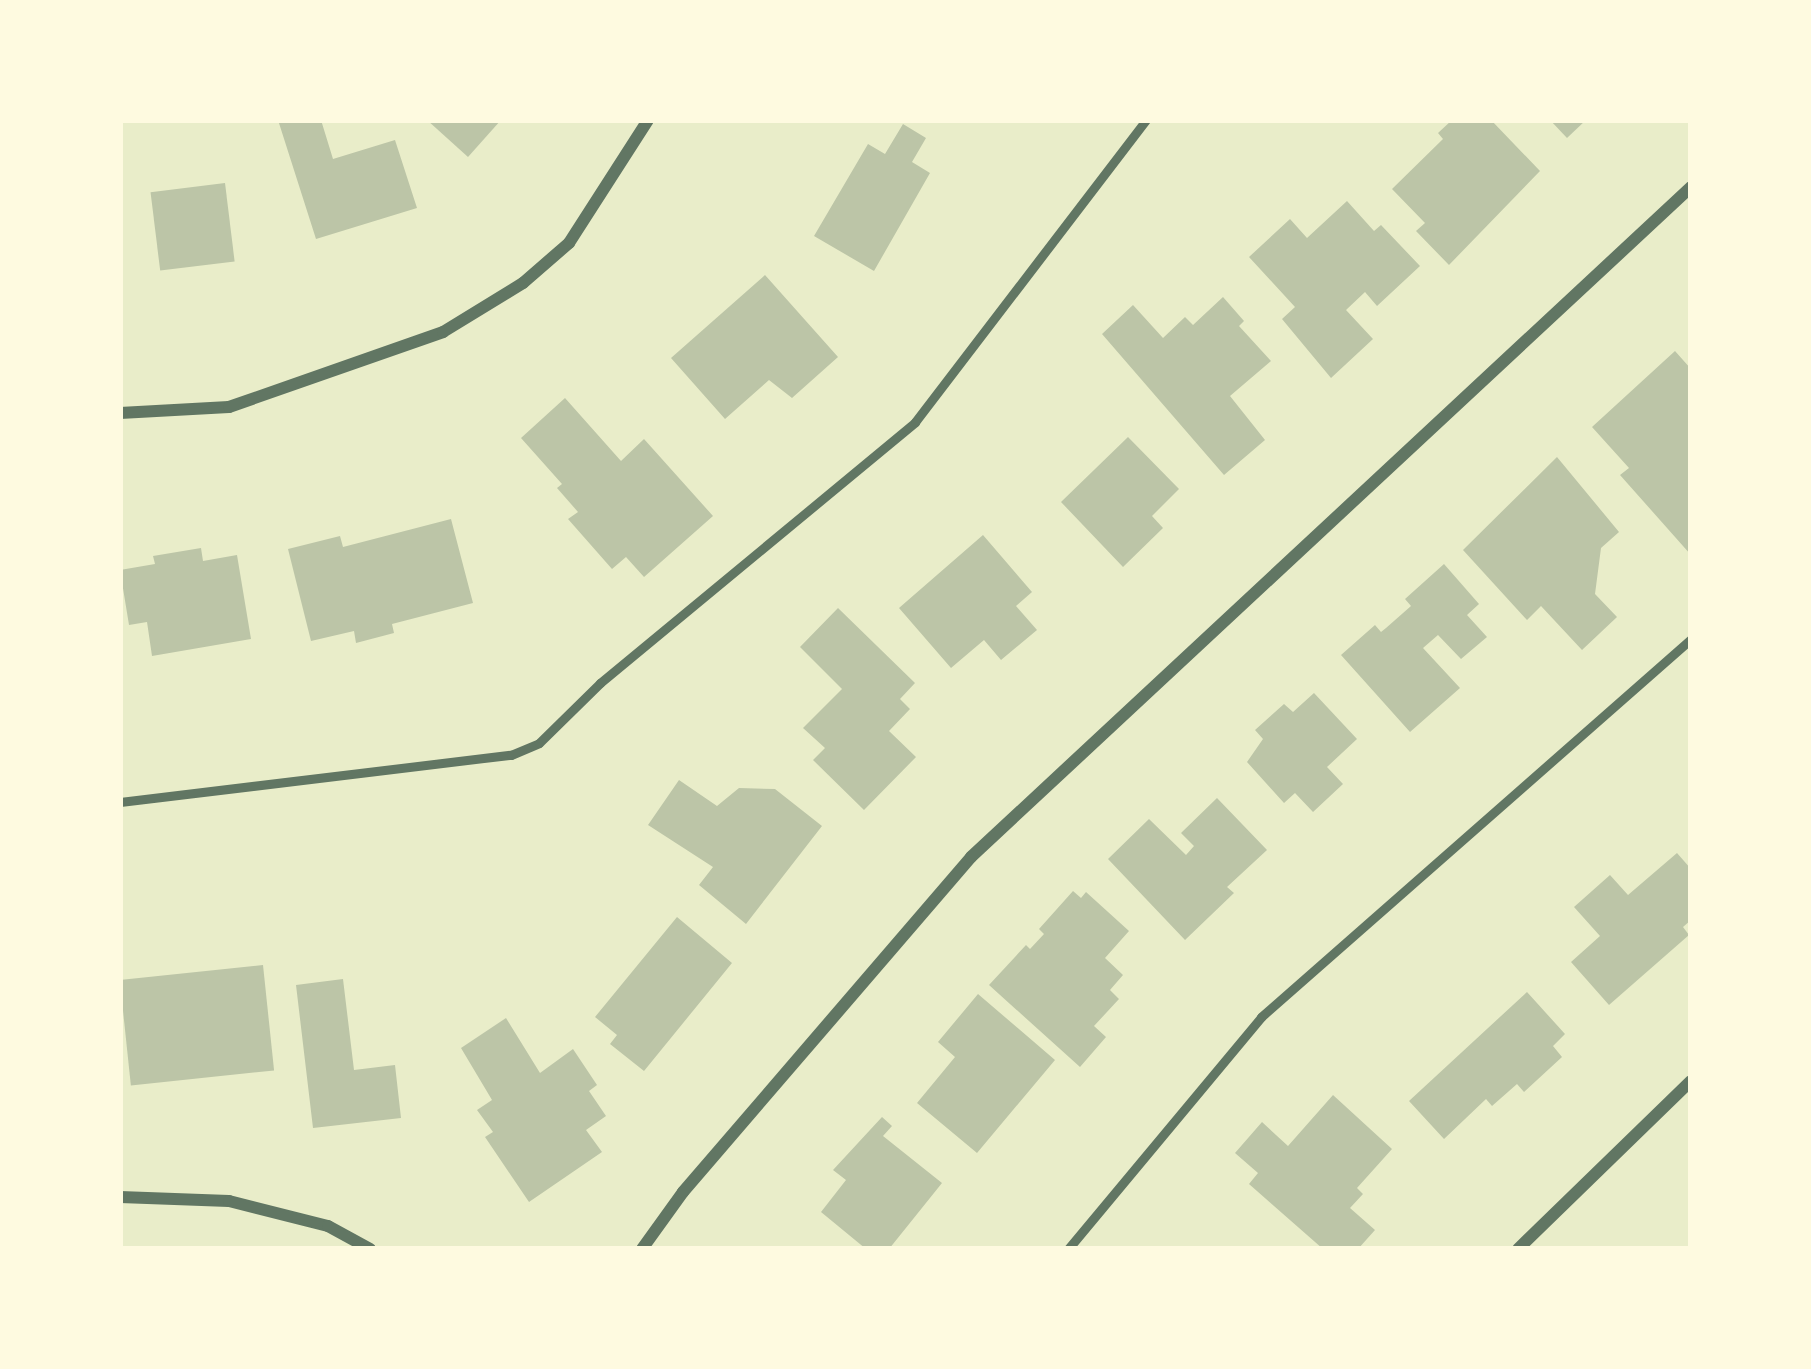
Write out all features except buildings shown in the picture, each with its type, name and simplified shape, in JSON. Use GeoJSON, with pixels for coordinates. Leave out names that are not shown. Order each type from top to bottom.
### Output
{"type":"FeatureCollection","features":[{"type":"Feature","properties":{"kind":"street"},"geometry":{"type":"LineString","coordinates":[[120,413],[229,407],[443,332],[523,283],[569,243],[648,120]]}},
{"type":"Feature","properties":{"kind":"street"},"geometry":{"type":"LineString","coordinates":[[642,1249],[683,1192],[971,857],[1691,187]]}},
{"type":"Feature","properties":{"kind":"street"},"geometry":{"type":"LineString","coordinates":[[1518,1249],[1691,1081]]}},
{"type":"Feature","properties":{"kind":"street"},"geometry":{"type":"LineString","coordinates":[[120,1197],[230,1201],[328,1226],[370,1249]]}},
{"type":"Feature","properties":{"kind":"lane"},"geometry":{"type":"LineString","coordinates":[[120,802],[511,755],[539,743],[600,683],[915,422],[1146,120]]}},
{"type":"Feature","properties":{"kind":"lane"},"geometry":{"type":"LineString","coordinates":[[1068,1249],[1262,1018],[1691,639]]}}]}
